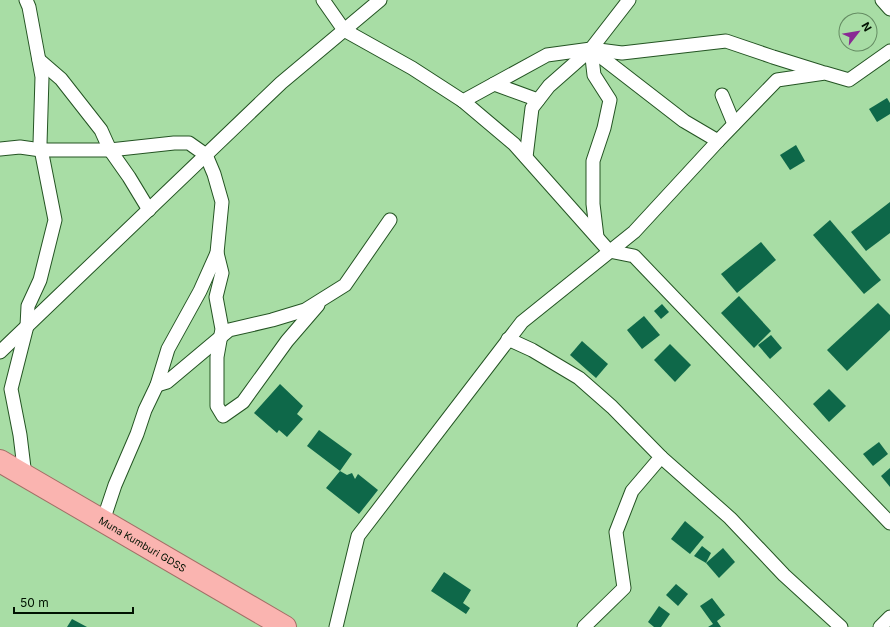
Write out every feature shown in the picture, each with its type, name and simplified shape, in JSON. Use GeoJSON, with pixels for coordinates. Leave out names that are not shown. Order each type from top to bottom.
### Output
{"type":"FeatureCollection","features":[{"type":"Feature","properties":{"kind":"highway","name":"Muna Kumburi GDSS"},"geometry":{"type":"LineString","coordinates":[[0,461],[285,627]]}},
{"type":"Feature","properties":{"kind":"street"},"geometry":{"type":"LineString","coordinates":[[25,476],[20,435],[11,389],[27,326],[28,306],[40,280],[55,220],[40,144],[42,77],[29,7],[26,0]]}},
{"type":"Feature","properties":{"kind":"street"},"geometry":{"type":"LineString","coordinates":[[323,0],[344,30],[412,68],[463,102],[514,144],[609,250],[634,256],[890,523]]}},
{"type":"Feature","properties":{"kind":"street"},"geometry":{"type":"LineString","coordinates":[[0,352],[281,83],[380,0]]}},
{"type":"Feature","properties":{"kind":"street"},"geometry":{"type":"LineString","coordinates":[[526,157],[532,108],[549,86],[591,49],[629,0]]}},
{"type":"Feature","properties":{"kind":"street"},"geometry":{"type":"LineString","coordinates":[[882,0],[890,9]]}},
{"type":"Feature","properties":{"kind":"street"},"geometry":{"type":"LineString","coordinates":[[463,102],[546,55],[591,49],[622,53],[726,41],[774,58],[849,80],[890,51]]}},
{"type":"Feature","properties":{"kind":"street"},"geometry":{"type":"LineString","coordinates":[[591,49],[684,121],[718,141]]}},
{"type":"Feature","properties":{"kind":"street"},"geometry":{"type":"LineString","coordinates":[[591,49],[594,75],[610,100],[604,128],[593,161],[593,204],[597,237]]}},
{"type":"Feature","properties":{"kind":"street"},"geometry":{"type":"LineString","coordinates":[[39,60],[61,79],[101,130],[110,150],[129,177],[148,210]]}},
{"type":"Feature","properties":{"kind":"street"},"geometry":{"type":"LineString","coordinates":[[336,627],[358,536],[522,322],[609,250],[634,232],[777,80],[825,73]]}},
{"type":"Feature","properties":{"kind":"street"},"geometry":{"type":"LineString","coordinates":[[494,84],[538,100]]}},
{"type":"Feature","properties":{"kind":"street"},"geometry":{"type":"LineString","coordinates":[[722,95],[734,124]]}},
{"type":"Feature","properties":{"kind":"street"},"geometry":{"type":"LineString","coordinates":[[0,149],[20,147],[41,150],[110,150],[174,143],[189,143],[206,155],[214,174],[222,202],[217,253],[200,291],[168,349],[157,385],[145,410],[103,521]]}},
{"type":"Feature","properties":{"kind":"street"},"geometry":{"type":"LineString","coordinates":[[157,385],[168,382],[229,330],[272,320],[305,310],[345,285],[367,251],[390,220]]}},
{"type":"Feature","properties":{"kind":"street"},"geometry":{"type":"LineString","coordinates":[[217,253],[222,273],[216,297],[222,329],[222,336],[217,357],[217,406],[224,416],[243,402],[287,341],[327,296]]}},
{"type":"Feature","properties":{"kind":"street"},"geometry":{"type":"LineString","coordinates":[[508,340],[532,350],[580,378],[612,407],[660,457],[730,518],[784,575],[841,627]]}},
{"type":"Feature","properties":{"kind":"street"},"geometry":{"type":"LineString","coordinates":[[584,627],[624,588],[616,532],[632,491],[660,457]]}},
{"type":"Feature","properties":{"kind":"street"},"geometry":{"type":"LineString","coordinates":[[880,627],[890,617]]}},
{"type":"Feature","properties":{"kind":"building"},"geometry":{"type":"Polygon","coordinates":[[[887,98],[890,103],[890,114],[877,122],[869,109],[887,98]]]}},
{"type":"Feature","properties":{"kind":"building"},"geometry":{"type":"Polygon","coordinates":[[[796,145],[805,161],[790,170],[780,155],[796,145]]]}},
{"type":"Feature","properties":{"kind":"building"},"geometry":{"type":"Polygon","coordinates":[[[890,202],[890,233],[866,251],[851,232],[890,202]]]}},
{"type":"Feature","properties":{"kind":"building"},"geometry":{"type":"Polygon","coordinates":[[[830,220],[881,280],[864,294],[813,235],[830,220]]]}},
{"type":"Feature","properties":{"kind":"building"},"geometry":{"type":"Polygon","coordinates":[[[761,242],[776,260],[737,293],[721,274],[761,242]]]}},
{"type":"Feature","properties":{"kind":"building"},"geometry":{"type":"Polygon","coordinates":[[[739,296],[771,331],[754,348],[721,313],[739,296]]]}},
{"type":"Feature","properties":{"kind":"building"},"geometry":{"type":"Polygon","coordinates":[[[878,303],[890,315],[890,330],[847,371],[827,350],[878,303]]]}},
{"type":"Feature","properties":{"kind":"building"},"geometry":{"type":"Polygon","coordinates":[[[662,304],[669,312],[661,319],[654,311],[662,304]]]}},
{"type":"Feature","properties":{"kind":"building"},"geometry":{"type":"Polygon","coordinates":[[[644,316],[660,335],[642,349],[627,330],[644,316]]]}},
{"type":"Feature","properties":{"kind":"building"},"geometry":{"type":"Polygon","coordinates":[[[771,335],[782,348],[770,359],[758,345],[771,335]]]}},
{"type":"Feature","properties":{"kind":"building"},"geometry":{"type":"Polygon","coordinates":[[[582,341],[608,364],[596,378],[570,355],[582,341]]]}},
{"type":"Feature","properties":{"kind":"building"},"geometry":{"type":"Polygon","coordinates":[[[670,344],[691,365],[675,382],[654,360],[670,344]]]}},
{"type":"Feature","properties":{"kind":"building"},"geometry":{"type":"Polygon","coordinates":[[[280,384],[303,406],[297,414],[303,419],[287,437],[279,430],[277,433],[254,413],[280,384]]]}},
{"type":"Feature","properties":{"kind":"building"},"geometry":{"type":"Polygon","coordinates":[[[829,389],[846,406],[829,422],[813,404],[829,389]]]}},
{"type":"Feature","properties":{"kind":"building"},"geometry":{"type":"Polygon","coordinates":[[[319,430],[352,454],[340,471],[307,446],[319,430]]]}},
{"type":"Feature","properties":{"kind":"building"},"geometry":{"type":"Polygon","coordinates":[[[879,442],[888,454],[873,466],[863,454],[879,442]]]}},
{"type":"Feature","properties":{"kind":"building"},"geometry":{"type":"Polygon","coordinates":[[[890,468],[890,487],[881,476],[890,468]]]}},
{"type":"Feature","properties":{"kind":"building"},"geometry":{"type":"Polygon","coordinates":[[[340,471],[347,475],[352,473],[355,479],[358,474],[378,490],[359,514],[326,488],[340,471]]]}},
{"type":"Feature","properties":{"kind":"building"},"geometry":{"type":"Polygon","coordinates":[[[685,521],[704,537],[690,554],[671,539],[685,521]]]}},
{"type":"Feature","properties":{"kind":"building"},"geometry":{"type":"Polygon","coordinates":[[[702,546],[711,553],[706,563],[694,556],[702,546]]]}},
{"type":"Feature","properties":{"kind":"building"},"geometry":{"type":"Polygon","coordinates":[[[723,548],[735,562],[719,578],[706,563],[723,548]]]}},
{"type":"Feature","properties":{"kind":"building"},"geometry":{"type":"Polygon","coordinates":[[[444,572],[471,590],[463,603],[470,608],[466,614],[431,591],[444,572]]]}},
{"type":"Feature","properties":{"kind":"building"},"geometry":{"type":"Polygon","coordinates":[[[676,584],[688,594],[678,606],[666,595],[676,584]]]}},
{"type":"Feature","properties":{"kind":"building"},"geometry":{"type":"Polygon","coordinates":[[[712,598],[725,615],[717,621],[721,627],[708,627],[713,624],[700,606],[712,598]]]}},
{"type":"Feature","properties":{"kind":"building"},"geometry":{"type":"Polygon","coordinates":[[[659,606],[670,614],[661,627],[654,627],[648,622],[659,606]]]}},
{"type":"Feature","properties":{"kind":"building"},"geometry":{"type":"Polygon","coordinates":[[[72,619],[87,627],[67,627],[72,619]]]}}]}
